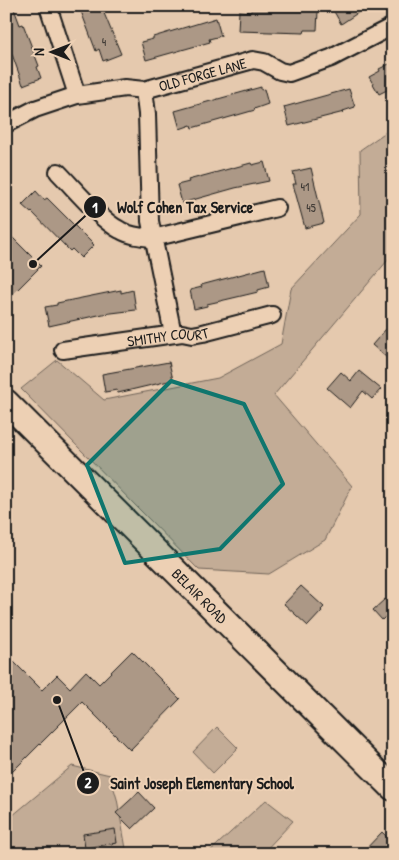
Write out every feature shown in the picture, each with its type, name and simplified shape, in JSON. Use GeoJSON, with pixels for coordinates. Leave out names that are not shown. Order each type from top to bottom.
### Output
{"type":"FeatureCollection","features":[{"type":"Feature","properties":{"kind":"highway","name":"BELAIR ROAD"},"geometry":{"type":"LineString","coordinates":[[6,402],[393,788]]}},
{"type":"Feature","properties":{"kind":"street"},"geometry":{"type":"LineString","coordinates":[[48,6],[77,95]]}},
{"type":"Feature","properties":{"kind":"street","name":"OLD FORGE LANE"},"geometry":{"type":"LineString","coordinates":[[6,124],[35,109],[77,95],[125,88],[144,90],[253,60],[264,62],[284,72],[296,71],[331,58],[393,26]]}},
{"type":"Feature","properties":{"kind":"street"},"geometry":{"type":"LineString","coordinates":[[144,90],[147,114],[150,221],[173,334]]}},
{"type":"Feature","properties":{"kind":"street"},"geometry":{"type":"LineString","coordinates":[[58,172],[110,224],[120,231],[136,237],[153,238],[277,208]]}},
{"type":"Feature","properties":{"kind":"street","name":"SMITHY COURT"},"geometry":{"type":"LineString","coordinates":[[63,350],[173,334],[203,333],[272,315]]}},
{"type":"Feature","properties":{"kind":"highlighted area"},"geometry":{"type":"Polygon","coordinates":[[[171,381],[244,404],[283,484],[220,549],[125,563],[87,465],[171,381]]]}},
{"type":"Feature","properties":{"kind":"shaded area"},"geometry":{"type":"Polygon","coordinates":[[[393,127],[393,254],[274,395],[352,486],[325,540],[269,574],[199,570],[21,389],[57,360],[104,400],[218,378],[281,344],[291,289],[361,214],[360,150],[393,127]]]}},
{"type":"Feature","properties":{"kind":"shaded area"},"geometry":{"type":"Polygon","coordinates":[[[217,727],[238,748],[213,773],[193,752],[217,727]]]}},
{"type":"Feature","properties":{"kind":"shaded area"},"geometry":{"type":"Polygon","coordinates":[[[72,766],[110,775],[117,799],[127,854],[6,854],[6,821],[72,766]]]}},
{"type":"Feature","properties":{"kind":"shaded area"},"geometry":{"type":"Polygon","coordinates":[[[266,800],[293,821],[262,854],[207,854],[266,800]]]}},
{"type":"Feature","properties":{"kind":"building"},"geometry":{"type":"Polygon","coordinates":[[[6,6],[13,6],[20,25],[23,24],[39,66],[37,67],[41,78],[23,85],[6,34],[6,6]]]}},
{"type":"Feature","properties":{"kind":"building"},"geometry":{"type":"Polygon","coordinates":[[[79,6],[101,6],[121,54],[103,61],[99,49],[96,51],[79,6]]]}},
{"type":"Feature","properties":{"kind":"building"},"geometry":{"type":"Polygon","coordinates":[[[331,6],[368,6],[341,24],[331,6]]]}},
{"type":"Feature","properties":{"kind":"building"},"geometry":{"type":"Polygon","coordinates":[[[251,10],[318,11],[317,30],[305,30],[304,33],[238,31],[239,11],[251,12],[251,10]]]}},
{"type":"Feature","properties":{"kind":"building"},"geometry":{"type":"Polygon","coordinates":[[[216,18],[221,36],[209,39],[210,42],[146,60],[141,42],[216,18]]]}},
{"type":"Feature","properties":{"kind":"building"},"geometry":{"type":"Polygon","coordinates":[[[393,63],[393,87],[379,94],[369,77],[380,71],[379,69],[393,63]]]}},
{"type":"Feature","properties":{"kind":"building"},"geometry":{"type":"Polygon","coordinates":[[[261,87],[261,90],[264,89],[268,104],[255,110],[192,128],[191,125],[180,129],[175,111],[261,87]]]}},
{"type":"Feature","properties":{"kind":"building"},"geometry":{"type":"Polygon","coordinates":[[[349,89],[355,107],[344,112],[289,126],[284,107],[349,89]]]}},
{"type":"Feature","properties":{"kind":"building"},"geometry":{"type":"Polygon","coordinates":[[[264,162],[269,181],[235,188],[182,203],[177,185],[189,182],[188,180],[251,163],[252,165],[264,162]]]}},
{"type":"Feature","properties":{"kind":"building"},"geometry":{"type":"Polygon","coordinates":[[[311,168],[324,223],[305,228],[293,184],[296,184],[293,172],[311,168]]]}},
{"type":"Feature","properties":{"kind":"building"},"geometry":{"type":"Polygon","coordinates":[[[36,191],[44,200],[47,198],[94,245],[81,258],[72,249],[70,251],[32,212],[22,205],[36,191]]]}},
{"type":"Feature","properties":{"kind":"building"},"geometry":{"type":"Polygon","coordinates":[[[6,231],[41,266],[6,301],[6,231]]]}},
{"type":"Feature","properties":{"kind":"building"},"geometry":{"type":"Polygon","coordinates":[[[265,268],[269,287],[258,290],[258,292],[194,309],[190,290],[202,287],[201,285],[265,268]]]}},
{"type":"Feature","properties":{"kind":"building"},"geometry":{"type":"Polygon","coordinates":[[[121,290],[121,293],[133,290],[136,310],[103,314],[49,326],[45,307],[121,290]]]}},
{"type":"Feature","properties":{"kind":"building"},"geometry":{"type":"Polygon","coordinates":[[[386,329],[393,335],[393,363],[372,345],[386,329]]]}},
{"type":"Feature","properties":{"kind":"building"},"geometry":{"type":"Polygon","coordinates":[[[169,362],[173,380],[118,393],[117,390],[105,392],[102,374],[169,362]]]}},
{"type":"Feature","properties":{"kind":"building"},"geometry":{"type":"Polygon","coordinates":[[[359,371],[381,389],[372,399],[363,391],[350,408],[327,388],[341,372],[351,381],[359,371]]]}},
{"type":"Feature","properties":{"kind":"building"},"geometry":{"type":"Polygon","coordinates":[[[301,586],[324,607],[308,626],[284,604],[301,586]]]}},
{"type":"Feature","properties":{"kind":"building"},"geometry":{"type":"Polygon","coordinates":[[[385,599],[393,609],[382,620],[373,610],[385,599]]]}},
{"type":"Feature","properties":{"kind":"building"},"geometry":{"type":"Polygon","coordinates":[[[132,651],[180,699],[130,750],[82,702],[6,778],[6,654],[42,690],[57,675],[70,688],[86,671],[99,684],[132,651]]]}},
{"type":"Feature","properties":{"kind":"building"},"geometry":{"type":"Polygon","coordinates":[[[139,792],[154,808],[132,829],[116,813],[139,792]]]}},
{"type":"Feature","properties":{"kind":"building"},"geometry":{"type":"Polygon","coordinates":[[[115,829],[117,843],[85,848],[83,834],[115,829]]]}},
{"type":"Feature","properties":{"kind":"building"},"geometry":{"type":"Polygon","coordinates":[[[382,832],[393,843],[393,854],[361,854],[382,832]]]}},
{"type":"Feature","properties":{"kind":"place","name":"Wolf Cohen Tax Service"},"geometry":{"type":"Point","coordinates":[33,264]}},
{"type":"Feature","properties":{"kind":"place","name":"Saint Joseph Elementary School"},"geometry":{"type":"Point","coordinates":[57,700]}}]}
